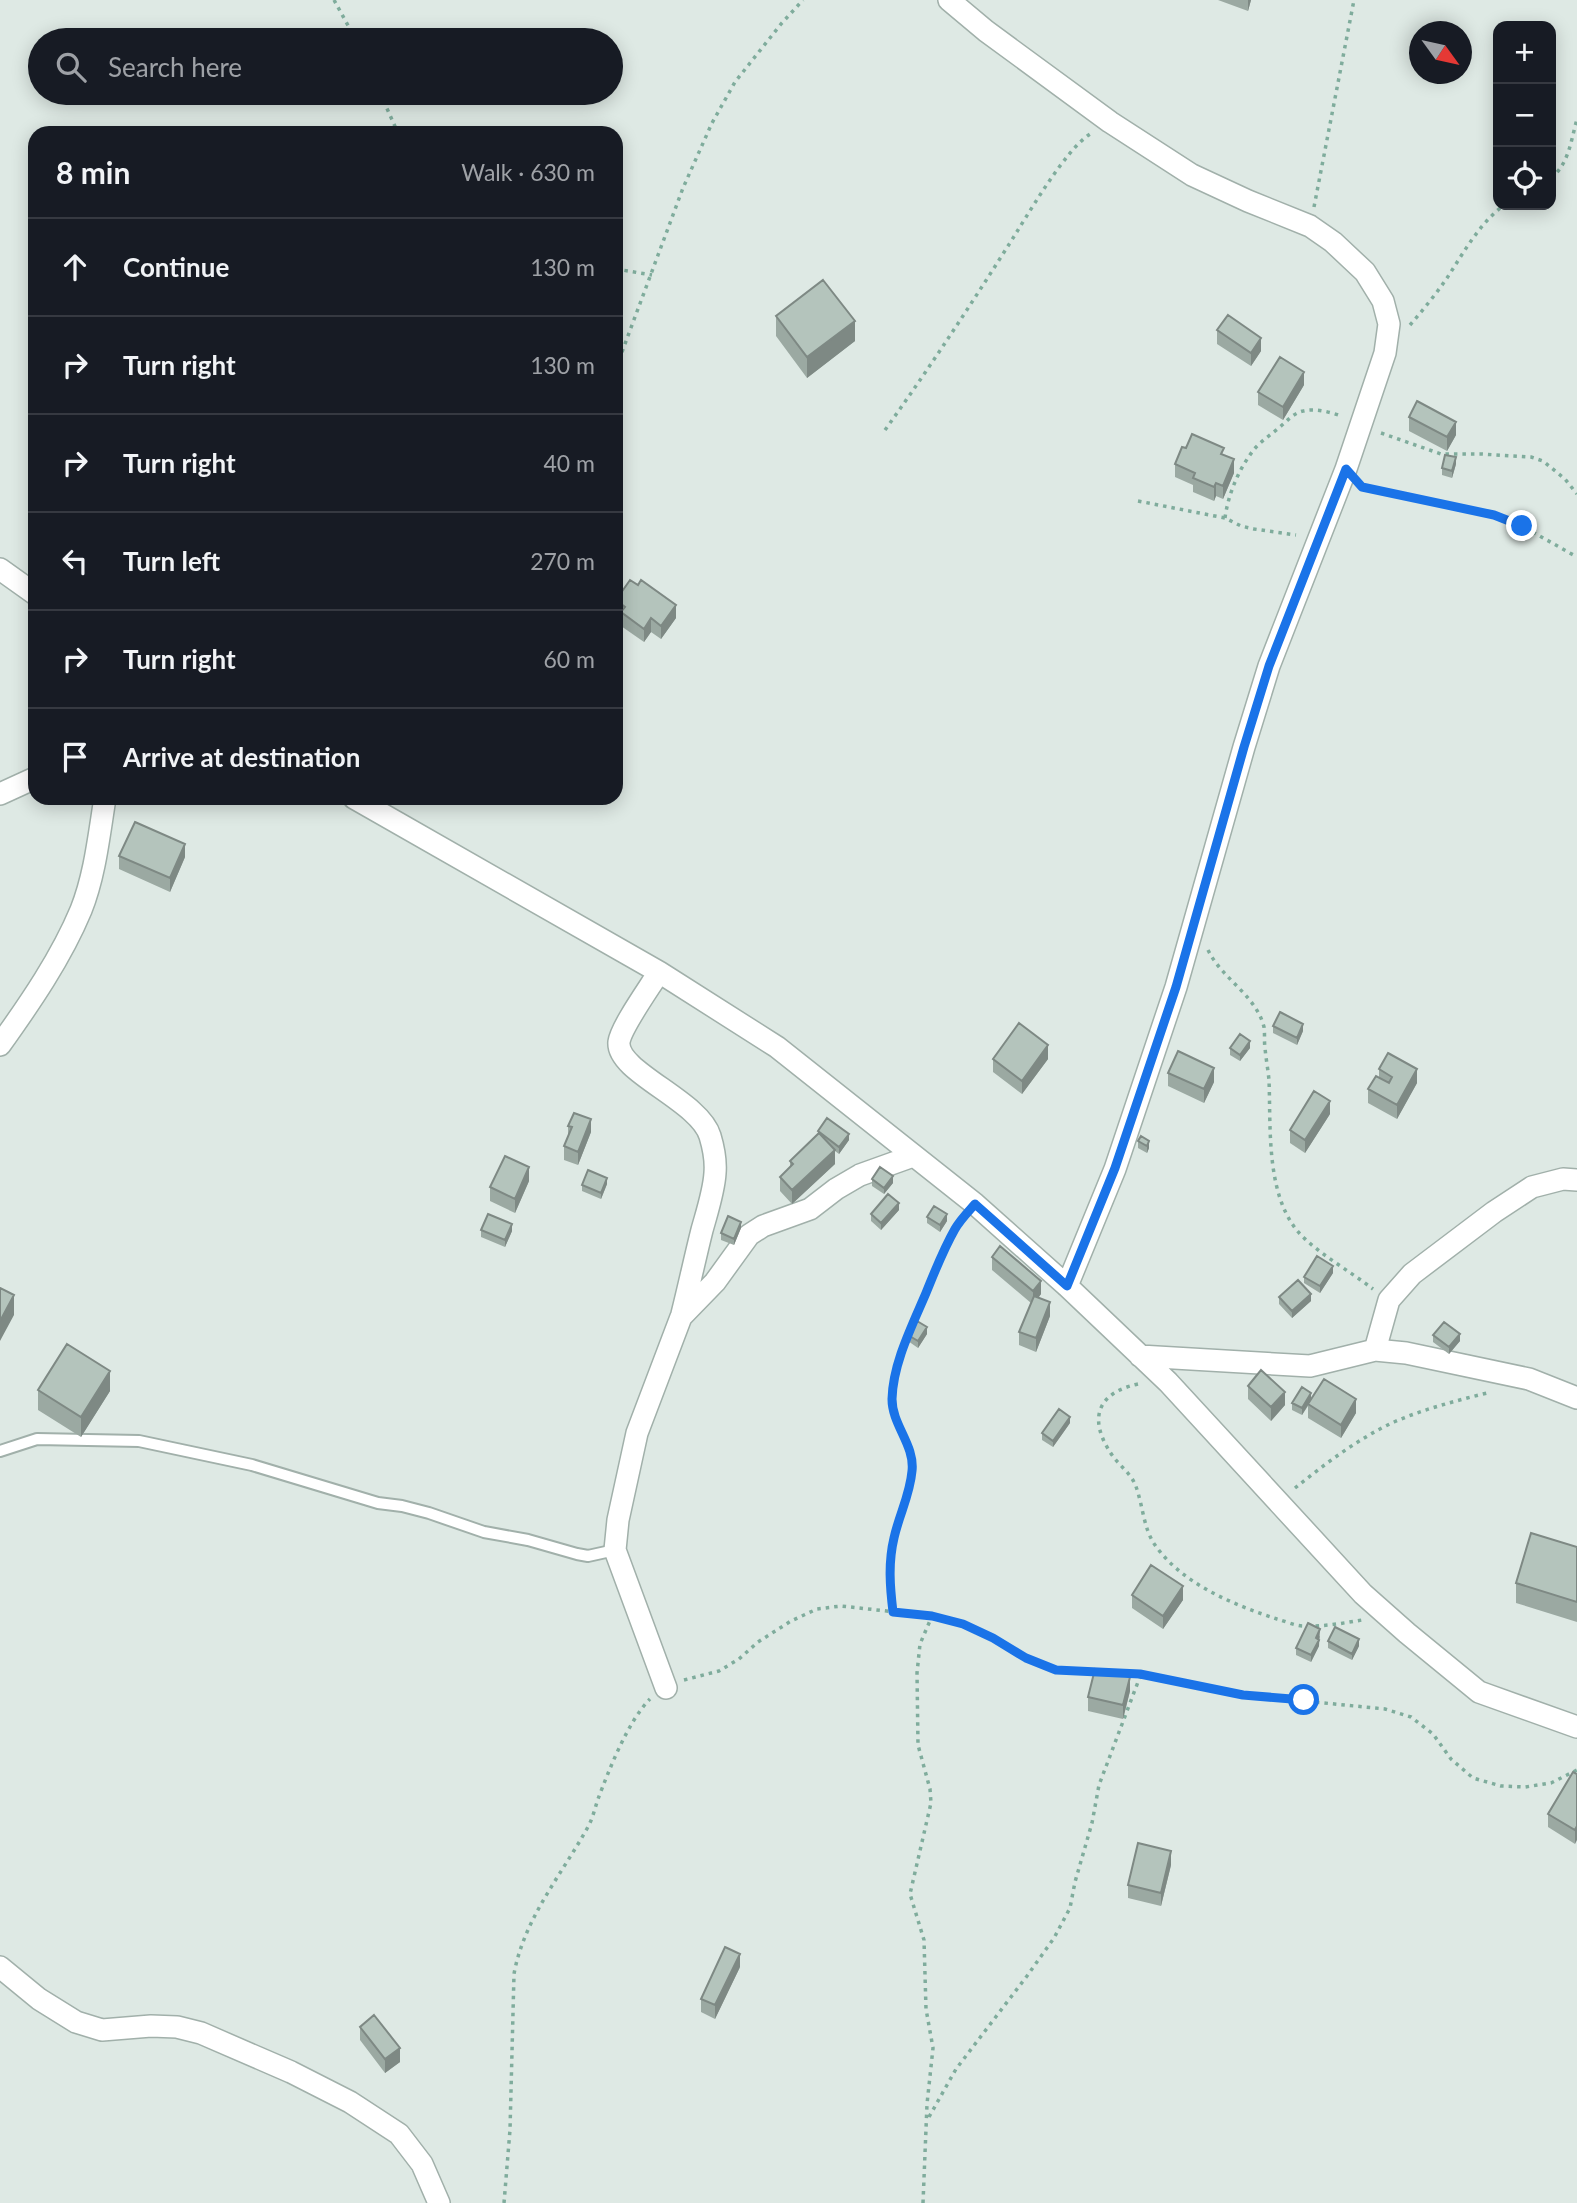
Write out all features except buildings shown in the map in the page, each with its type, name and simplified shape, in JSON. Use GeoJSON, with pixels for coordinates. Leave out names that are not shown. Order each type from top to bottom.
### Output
{"type":"FeatureCollection","features":[{"type":"Feature","properties":{"kind":"street"},"geometry":{"type":"LineString","coordinates":[[949,0],[986,31],[1110,122],[1192,175],[1310,226],[1333,242],[1365,272],[1383,301],[1389,324],[1385,353],[1346,469],[1269,666],[1172,1000],[1115,1168],[1067,1286]]}},
{"type":"Feature","properties":{"kind":"street"},"geometry":{"type":"LineString","coordinates":[[0,569],[28,589]]}},
{"type":"Feature","properties":{"kind":"street"},"geometry":{"type":"LineString","coordinates":[[0,794],[28,781]]}},
{"type":"Feature","properties":{"kind":"street"},"geometry":{"type":"LineString","coordinates":[[0,1045],[62,949],[82,907],[94,862],[104,805]]}},
{"type":"Feature","properties":{"kind":"street"},"geometry":{"type":"LineString","coordinates":[[366,805],[659,972],[777,1047],[975,1204],[1067,1286],[1168,1382],[1363,1594],[1387,1615],[1479,1692],[1577,1727]]}},
{"type":"Feature","properties":{"kind":"street"},"geometry":{"type":"LineString","coordinates":[[659,972],[623,1031],[619,1043],[621,1052],[637,1071],[677,1098],[701,1119],[709,1133],[715,1172],[681,1317],[637,1433],[618,1520],[615,1550],[666,1688]]}},
{"type":"Feature","properties":{"kind":"street"},"geometry":{"type":"LineString","coordinates":[[681,1317],[715,1282],[750,1235],[763,1226],[810,1209],[860,1175],[913,1156]]}},
{"type":"Feature","properties":{"kind":"street"},"geometry":{"type":"LineString","coordinates":[[1375,1350],[1389,1300],[1412,1274],[1440,1251],[1532,1187],[1563,1179],[1577,1180]]}},
{"type":"Feature","properties":{"kind":"street"},"geometry":{"type":"LineString","coordinates":[[1140,1356],[1310,1366],[1375,1350],[1406,1353],[1529,1379],[1577,1398]]}},
{"type":"Feature","properties":{"kind":"street"},"geometry":{"type":"LineString","coordinates":[[0,1967],[39,1999],[76,2022],[102,2030],[177,2027],[201,2034],[291,2072],[350,2102],[399,2134],[422,2164],[439,2203]]}},
{"type":"Feature","properties":{"kind":"lane"},"geometry":{"type":"LineString","coordinates":[[0,1451],[37,1439],[139,1441],[252,1465],[378,1503],[402,1506],[484,1532],[528,1540],[577,1554],[588,1556],[615,1550]]}},
{"type":"Feature","properties":{"kind":"path"},"geometry":{"type":"LineString","coordinates":[[334,0],[349,28]]}},
{"type":"Feature","properties":{"kind":"path"},"geometry":{"type":"LineString","coordinates":[[623,350],[683,188],[712,123],[735,82],[803,0]]}},
{"type":"Feature","properties":{"kind":"path"},"geometry":{"type":"LineString","coordinates":[[1310,226],[1354,0]]}},
{"type":"Feature","properties":{"kind":"path"},"geometry":{"type":"LineString","coordinates":[[385,105],[395,126]]}},
{"type":"Feature","properties":{"kind":"path"},"geometry":{"type":"LineString","coordinates":[[1556,174],[1568,153],[1577,119]]}},
{"type":"Feature","properties":{"kind":"path"},"geometry":{"type":"LineString","coordinates":[[885,430],[935,360],[1062,165],[1083,138],[1110,122]]}},
{"type":"Feature","properties":{"kind":"path"},"geometry":{"type":"LineString","coordinates":[[1385,353],[1420,314],[1489,216],[1497,210]]}},
{"type":"Feature","properties":{"kind":"path"},"geometry":{"type":"LineString","coordinates":[[623,270],[652,275]]}},
{"type":"Feature","properties":{"kind":"path"},"geometry":{"type":"LineString","coordinates":[[1225,518],[1232,490],[1253,451],[1292,416],[1304,411],[1318,410],[1433,452],[1531,457],[1543,461],[1565,479],[1577,494]]}},
{"type":"Feature","properties":{"kind":"path"},"geometry":{"type":"LineString","coordinates":[[1346,469],[1362,487],[1494,515],[1522,526],[1577,557]]}},
{"type":"Feature","properties":{"kind":"path"},"geometry":{"type":"LineString","coordinates":[[1138,501],[1225,518],[1241,526],[1292,535],[1306,536],[1321,531]]}},
{"type":"Feature","properties":{"kind":"path"},"geometry":{"type":"LineString","coordinates":[[1195,921],[1210,954],[1220,969],[1252,1002],[1264,1026],[1274,1173],[1280,1198],[1292,1224],[1305,1239],[1389,1300]]}},
{"type":"Feature","properties":{"kind":"path"},"geometry":{"type":"LineString","coordinates":[[893,1612],[888,1576],[894,1539],[910,1490],[913,1467],[908,1444],[895,1417],[892,1400],[897,1369],[909,1332],[941,1258],[956,1227],[975,1204]]}},
{"type":"Feature","properties":{"kind":"path"},"geometry":{"type":"LineString","coordinates":[[1168,1382],[1140,1383],[1112,1393],[1101,1404],[1098,1418],[1102,1436],[1111,1453],[1134,1482],[1154,1543],[1168,1561],[1197,1584],[1265,1615],[1301,1626],[1387,1615]]}},
{"type":"Feature","properties":{"kind":"path"},"geometry":{"type":"LineString","coordinates":[[1279,1501],[1317,1471],[1393,1423],[1437,1406],[1495,1391]]}},
{"type":"Feature","properties":{"kind":"path"},"geometry":{"type":"LineString","coordinates":[[504,2203],[510,2130],[514,1973],[518,1953],[533,1920],[590,1822],[633,1722],[644,1705],[656,1694],[696,1676],[719,1671],[739,1660],[758,1642],[790,1621],[817,1609],[841,1606],[932,1616],[963,1624],[1026,1658],[1056,1670],[1140,1674],[1243,1695],[1385,1709],[1411,1717],[1433,1734],[1451,1759],[1473,1778],[1501,1786],[1525,1787],[1551,1783],[1577,1770]]}},
{"type":"Feature","properties":{"kind":"path"},"geometry":{"type":"LineString","coordinates":[[923,2203],[933,2048],[926,2009],[925,1940],[909,1894],[931,1803],[918,1745],[917,1673],[920,1644],[932,1616]]}},
{"type":"Feature","properties":{"kind":"path"},"geometry":{"type":"LineString","coordinates":[[927,2121],[956,2069],[1054,1938],[1070,1908],[1100,1785],[1140,1674]]}},
{"type":"Feature","properties":{"kind":"route"},"geometry":{"type":"LineString","coordinates":[[1304,1700],[1243,1695],[1140,1674],[1056,1670],[1026,1658],[963,1624],[932,1616],[893,1612],[888,1576],[894,1539],[910,1490],[913,1467],[908,1444],[895,1417],[892,1400],[897,1369],[909,1332],[941,1258],[956,1227],[975,1204],[1067,1286],[1115,1168],[1176,987],[1269,666],[1346,469],[1362,487],[1494,515],[1522,526]]}}]}
